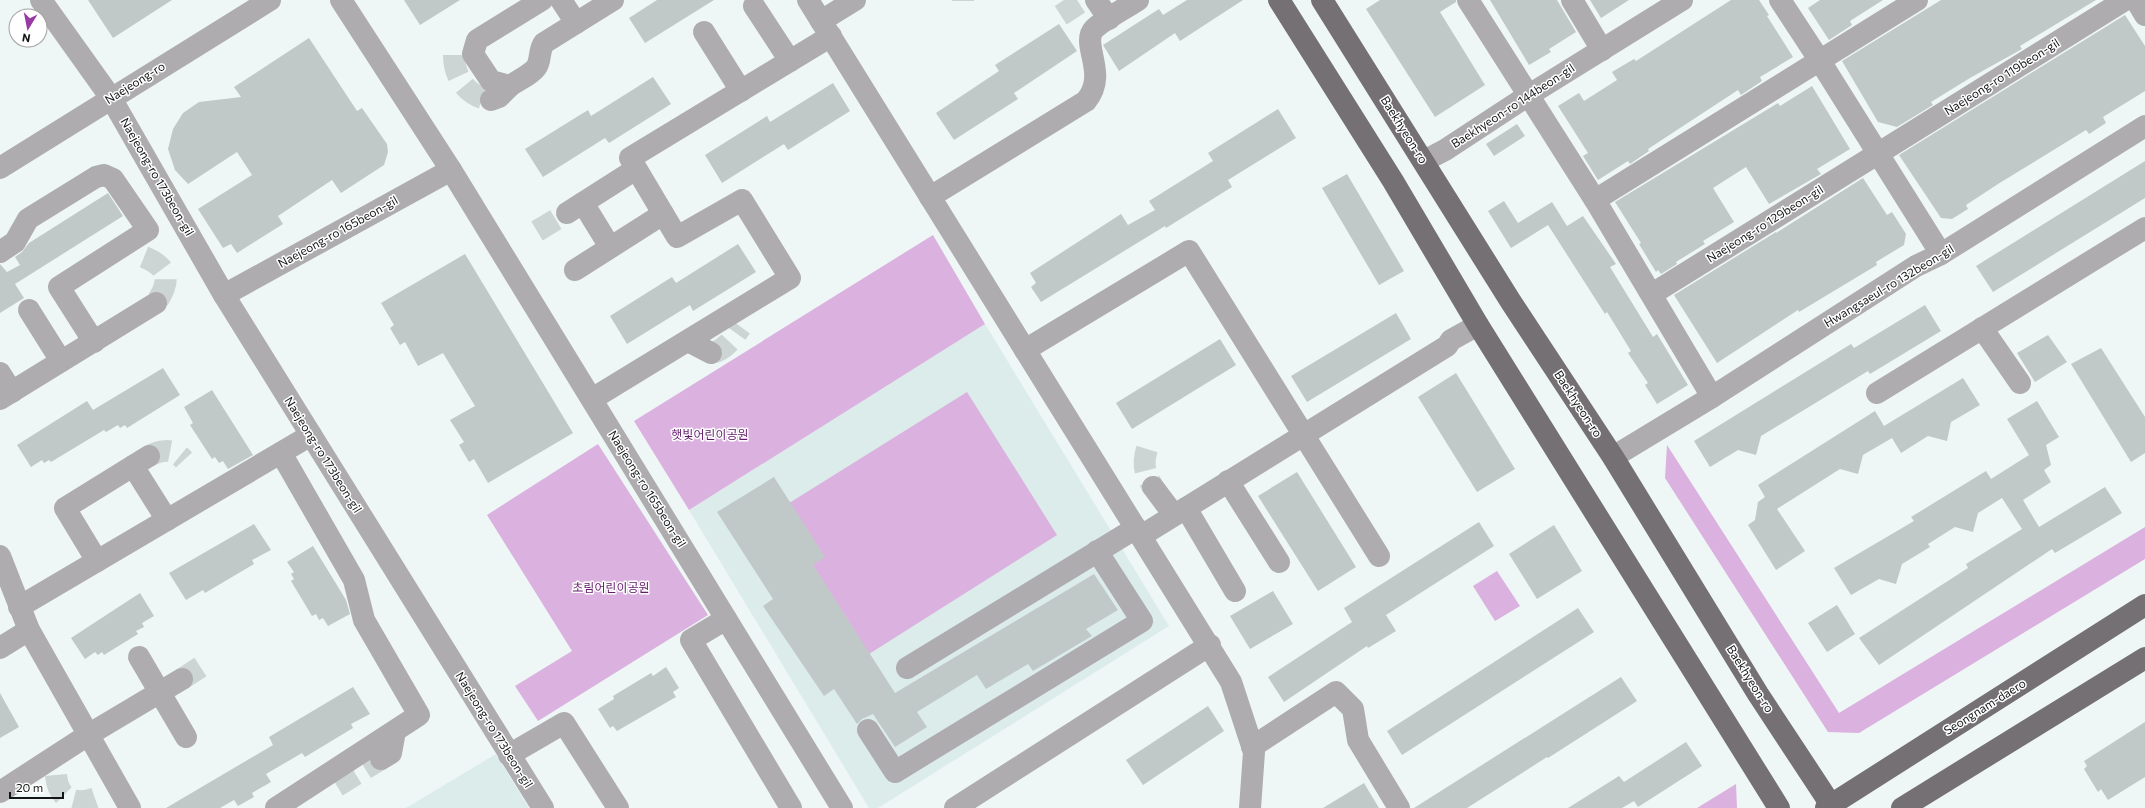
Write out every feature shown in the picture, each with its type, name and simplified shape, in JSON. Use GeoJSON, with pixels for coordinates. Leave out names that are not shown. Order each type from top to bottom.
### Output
{"type":"FeatureCollection","features":[{"type":"Feature","properties":{"kind":"main road"},"geometry":{"type":"LineString","coordinates":[[1279,0],[1393,181],[1478,324],[1779,808]]}},
{"type":"Feature","properties":{"kind":"main road","name":"Baekhyeon-ro"},"geometry":{"type":"LineString","coordinates":[[1322,0],[1511,302],[1613,457],[1758,694],[1830,807]]}},
{"type":"Feature","properties":{"kind":"main road","name":"Seongnam-daero"},"geometry":{"type":"LineString","coordinates":[[1830,807],[2145,605]]}},
{"type":"Feature","properties":{"kind":"main road"},"geometry":{"type":"LineString","coordinates":[[1902,808],[2145,658]]}},
{"type":"Feature","properties":{"kind":"street","name":"Naejeong-ro 173beon-gil"},"geometry":{"type":"LineString","coordinates":[[41,0],[111,98],[224,295],[542,808]]}},
{"type":"Feature","properties":{"kind":"street","name":"Naejeong-ro"},"geometry":{"type":"LineString","coordinates":[[0,168],[270,0]]}},
{"type":"Feature","properties":{"kind":"street","name":"Naejeong-ro 165beon-gil"},"geometry":{"type":"LineString","coordinates":[[341,0],[452,170],[842,808]]}},
{"type":"Feature","properties":{"kind":"street"},"geometry":{"type":"LineString","coordinates":[[510,86],[491,81],[473,54],[477,40],[542,0]]}},
{"type":"Feature","properties":{"kind":"street"},"geometry":{"type":"LineString","coordinates":[[561,0],[576,22]]}},
{"type":"Feature","properties":{"kind":"street"},"geometry":{"type":"LineString","coordinates":[[491,100],[499,96],[538,65],[540,49],[544,43],[613,0]]}},
{"type":"Feature","properties":{"kind":"street"},"geometry":{"type":"LineString","coordinates":[[808,0],[1138,532],[1210,645],[1231,682],[1252,746],[1253,777],[1250,808]]}},
{"type":"Feature","properties":{"kind":"street"},"geometry":{"type":"LineString","coordinates":[[592,399],[790,278],[742,200],[677,237],[630,158],[790,61],[826,29],[855,0]]}},
{"type":"Feature","properties":{"kind":"street"},"geometry":{"type":"LineString","coordinates":[[1096,0],[1109,19]]}},
{"type":"Feature","properties":{"kind":"street"},"geometry":{"type":"LineString","coordinates":[[930,197],[1086,101],[1093,93],[1096,83],[1096,67],[1085,32],[1094,29],[1138,0]]}},
{"type":"Feature","properties":{"kind":"street"},"geometry":{"type":"LineString","coordinates":[[1468,0],[1595,200],[1712,397]]}},
{"type":"Feature","properties":{"kind":"street"},"geometry":{"type":"LineString","coordinates":[[1572,0],[1602,50]]}},
{"type":"Feature","properties":{"kind":"street"},"geometry":{"type":"LineString","coordinates":[[1780,0],[1942,254]]}},
{"type":"Feature","properties":{"kind":"street"},"geometry":{"type":"LineString","coordinates":[[1595,200],[1917,0]]}},
{"type":"Feature","properties":{"kind":"street","name":"Naejeong-ro 119beon-gil"},"geometry":{"type":"LineString","coordinates":[[1878,153],[2125,0]]}},
{"type":"Feature","properties":{"kind":"street"},"geometry":{"type":"LineString","coordinates":[[2136,0],[2145,15]]}},
{"type":"Feature","properties":{"kind":"street","name":"Baekhyeon-ro 144beon-gil"},"geometry":{"type":"LineString","coordinates":[[1424,161],[1445,150],[1676,2]]}},
{"type":"Feature","properties":{"kind":"street"},"geometry":{"type":"LineString","coordinates":[[754,6],[790,61]]}},
{"type":"Feature","properties":{"kind":"street"},"geometry":{"type":"LineString","coordinates":[[704,32],[741,91]]}},
{"type":"Feature","properties":{"kind":"street","name":"Hwangsaeul-ro 132beon-gil"},"geometry":{"type":"LineString","coordinates":[[1613,457],[1712,397],[1916,266],[1942,254],[2145,126]]}},
{"type":"Feature","properties":{"kind":"street","name":"Naejeong-ro 129beon-gil"},"geometry":{"type":"LineString","coordinates":[[1652,294],[1878,153]]}},
{"type":"Feature","properties":{"kind":"street"},"geometry":{"type":"LineString","coordinates":[[610,247],[575,208],[636,169]]}},
{"type":"Feature","properties":{"kind":"street","name":"Naejeong-ro 165beon-gil"},"geometry":{"type":"LineString","coordinates":[[224,295],[452,170]]}},
{"type":"Feature","properties":{"kind":"street"},"geometry":{"type":"LineString","coordinates":[[0,252],[15,242],[28,219],[96,177],[104,175],[113,179],[148,230],[59,287],[94,342]]}},
{"type":"Feature","properties":{"kind":"street"},"geometry":{"type":"LineString","coordinates":[[576,270],[663,214]]}},
{"type":"Feature","properties":{"kind":"street"},"geometry":{"type":"LineString","coordinates":[[1877,392],[2145,228]]}},
{"type":"Feature","properties":{"kind":"street"},"geometry":{"type":"LineString","coordinates":[[1025,350],[1189,251],[1302,435],[1379,556]]}},
{"type":"Feature","properties":{"kind":"street"},"geometry":{"type":"LineString","coordinates":[[0,373],[6,395],[156,303]]}},
{"type":"Feature","properties":{"kind":"street"},"geometry":{"type":"LineString","coordinates":[[29,310],[61,361]]}},
{"type":"Feature","properties":{"kind":"street"},"geometry":{"type":"LineString","coordinates":[[907,668],[1097,551],[1180,511],[1447,346],[1451,340],[1478,324]]}},
{"type":"Feature","properties":{"kind":"street"},"geometry":{"type":"LineString","coordinates":[[1982,328],[2020,383]]}},
{"type":"Feature","properties":{"kind":"street"},"geometry":{"type":"LineString","coordinates":[[688,341],[711,353]]}},
{"type":"Feature","properties":{"kind":"street"},"geometry":{"type":"LineString","coordinates":[[18,607],[311,435]]}},
{"type":"Feature","properties":{"kind":"street"},"geometry":{"type":"LineString","coordinates":[[276,808],[419,715],[364,620],[354,580],[281,453]]}},
{"type":"Feature","properties":{"kind":"street"},"geometry":{"type":"LineString","coordinates":[[97,561],[65,508],[141,461],[167,520]]}},
{"type":"Feature","properties":{"kind":"street"},"geometry":{"type":"LineString","coordinates":[[1228,481],[1279,562]]}},
{"type":"Feature","properties":{"kind":"street"},"geometry":{"type":"LineString","coordinates":[[1154,487],[1180,511],[1235,591]]}},
{"type":"Feature","properties":{"kind":"street"},"geometry":{"type":"LineString","coordinates":[[868,730],[895,772],[1142,621],[1097,551]]}},
{"type":"Feature","properties":{"kind":"street"},"geometry":{"type":"LineString","coordinates":[[0,556],[18,607],[29,630],[130,808]]}},
{"type":"Feature","properties":{"kind":"street"},"geometry":{"type":"LineString","coordinates":[[726,618],[691,640],[791,808]]}},
{"type":"Feature","properties":{"kind":"street"},"geometry":{"type":"LineString","coordinates":[[0,648],[29,630]]}},
{"type":"Feature","properties":{"kind":"street"},"geometry":{"type":"LineString","coordinates":[[955,808],[1210,645]]}},
{"type":"Feature","properties":{"kind":"street"},"geometry":{"type":"LineString","coordinates":[[139,658],[186,738]]}},
{"type":"Feature","properties":{"kind":"street"},"geometry":{"type":"LineString","coordinates":[[0,792],[57,765],[88,735],[182,679]]}},
{"type":"Feature","properties":{"kind":"street"},"geometry":{"type":"LineString","coordinates":[[1252,746],[1336,692],[1353,709],[1358,740],[1399,808]]}},
{"type":"Feature","properties":{"kind":"street"},"geometry":{"type":"LineString","coordinates":[[509,755],[564,723],[618,808]]}},
{"type":"Feature","properties":{"kind":"street"},"geometry":{"type":"LineString","coordinates":[[381,759],[391,753],[395,731]]}},
{"type":"Feature","properties":{"kind":"shaded area"},"geometry":{"type":"Polygon","coordinates":[[[985,324],[1169,626],[878,808],[869,808],[689,510],[985,324]]]}},
{"type":"Feature","properties":{"kind":"shaded area"},"geometry":{"type":"Polygon","coordinates":[[[496,754],[529,808],[406,808],[496,754]]]}},
{"type":"Feature","properties":{"kind":"green space","name":"햇빛어린이공원"},"geometry":{"type":"Polygon","coordinates":[[[933,235],[985,324],[689,510],[634,421],[933,235]]]}},
{"type":"Feature","properties":{"kind":"green space"},"geometry":{"type":"Polygon","coordinates":[[[967,392],[1057,535],[869,654],[778,510],[967,392]]]}},
{"type":"Feature","properties":{"kind":"green space","name":"초림어린이공원"},"geometry":{"type":"Polygon","coordinates":[[[598,444],[708,615],[538,721],[515,686],[572,651],[487,515],[598,444]]]}},
{"type":"Feature","properties":{"kind":"green space"},"geometry":{"type":"Polygon","coordinates":[[[1667,445],[1839,713],[2145,527],[2145,559],[1859,733],[1828,732],[1665,478],[1667,445]]]}},
{"type":"Feature","properties":{"kind":"green space"},"geometry":{"type":"Polygon","coordinates":[[[1497,571],[1520,606],[1495,621],[1473,586],[1497,571]]]}},
{"type":"Feature","properties":{"kind":"green space"},"geometry":{"type":"Polygon","coordinates":[[[1736,784],[1737,808],[1697,808],[1736,784]]]}},
{"type":"Feature","properties":{"kind":"building"},"geometry":{"type":"Polygon","coordinates":[[[88,0],[172,0],[113,38],[88,0]]]}},
{"type":"Feature","properties":{"kind":"building"},"geometry":{"type":"Polygon","coordinates":[[[404,0],[460,0],[420,25],[404,0]]]}},
{"type":"Feature","properties":{"kind":"building"},"geometry":{"type":"Polygon","coordinates":[[[657,0],[714,0],[645,43],[629,18],[657,0]]]}},
{"type":"Feature","properties":{"kind":"building"},"geometry":{"type":"Polygon","coordinates":[[[1187,0],[1243,0],[1180,41],[1175,33],[1119,71],[1103,45],[1159,9],[1163,15],[1187,0]]]}},
{"type":"Feature","properties":{"kind":"building"},"geometry":{"type":"Polygon","coordinates":[[[1380,0],[1456,0],[1456,2],[1440,12],[1485,85],[1435,117],[1366,9],[1380,0]]]}},
{"type":"Feature","properties":{"kind":"building"},"geometry":{"type":"Polygon","coordinates":[[[1490,0],[1557,0],[1576,32],[1549,49],[1551,52],[1529,65],[1490,0]]]}},
{"type":"Feature","properties":{"kind":"building"},"geometry":{"type":"Polygon","coordinates":[[[1590,0],[1629,0],[1601,18],[1590,0]]]}},
{"type":"Feature","properties":{"kind":"building"},"geometry":{"type":"Polygon","coordinates":[[[1731,0],[1759,0],[1769,15],[1767,16],[1793,57],[1760,77],[1762,81],[1741,95],[1738,90],[1648,149],[1649,151],[1630,164],[1628,161],[1598,180],[1583,156],[1588,153],[1558,106],[1579,93],[1584,101],[1617,80],[1612,72],[1634,59],[1636,61],[1731,0]]]}},
{"type":"Feature","properties":{"kind":"building"},"geometry":{"type":"Polygon","coordinates":[[[1820,0],[1883,0],[1850,21],[1852,25],[1829,40],[1808,8],[1820,0]]]}},
{"type":"Feature","properties":{"kind":"building"},"geometry":{"type":"Polygon","coordinates":[[[1941,0],[2096,0],[2020,46],[2022,49],[1931,102],[1933,105],[1897,127],[1878,122],[1842,61],[1941,0]]]}},
{"type":"Feature","properties":{"kind":"building"},"geometry":{"type":"Polygon","coordinates":[[[2125,15],[2145,46],[2145,91],[2103,117],[2106,123],[2089,134],[2086,130],[1998,184],[1966,205],[1968,209],[1952,219],[1941,218],[1899,155],[2125,15]]]}},
{"type":"Feature","properties":{"kind":"building"},"geometry":{"type":"Polygon","coordinates":[[[1059,24],[1077,51],[1014,93],[1018,99],[954,140],[936,113],[999,71],[995,65],[1059,24]]]}},
{"type":"Feature","properties":{"kind":"building"},"geometry":{"type":"Polygon","coordinates":[[[309,38],[357,111],[362,108],[387,144],[388,152],[384,165],[341,193],[332,180],[278,216],[283,224],[237,253],[231,244],[223,248],[198,209],[252,175],[237,152],[188,184],[175,170],[168,149],[173,129],[183,113],[199,102],[241,97],[234,87],[309,38]]]}},
{"type":"Feature","properties":{"kind":"building"},"geometry":{"type":"Polygon","coordinates":[[[653,77],[671,104],[609,143],[605,138],[543,177],[525,149],[588,110],[591,116],[653,77]]]}},
{"type":"Feature","properties":{"kind":"building"},"geometry":{"type":"Polygon","coordinates":[[[833,83],[850,111],[788,150],[784,144],[722,183],[705,155],[767,116],[770,122],[833,83]]]}},
{"type":"Feature","properties":{"kind":"building"},"geometry":{"type":"Polygon","coordinates":[[[1812,86],[1850,149],[1817,169],[1821,174],[1769,204],[1746,167],[1713,188],[1734,222],[1703,241],[1705,244],[1676,262],[1677,264],[1661,274],[1658,270],[1656,272],[1639,244],[1641,243],[1615,202],[1778,103],[1780,106],[1812,86]]]}},
{"type":"Feature","properties":{"kind":"building"},"geometry":{"type":"Polygon","coordinates":[[[1278,109],[1296,138],[1228,180],[1232,187],[1041,302],[1031,287],[1036,283],[1030,273],[1121,214],[1128,225],[1155,210],[1149,201],[1213,161],[1208,153],[1278,109]]]}},
{"type":"Feature","properties":{"kind":"building"},"geometry":{"type":"Polygon","coordinates":[[[1517,124],[1525,136],[1494,156],[1486,144],[1517,124]]]}},
{"type":"Feature","properties":{"kind":"building"},"geometry":{"type":"Polygon","coordinates":[[[2145,161],[2145,198],[1993,292],[1976,266],[2145,161]]]}},
{"type":"Feature","properties":{"kind":"building"},"geometry":{"type":"Polygon","coordinates":[[[1347,174],[1404,271],[1379,285],[1322,188],[1347,174]]]}},
{"type":"Feature","properties":{"kind":"building"},"geometry":{"type":"Polygon","coordinates":[[[1863,178],[1887,215],[1892,212],[1906,234],[1904,245],[1876,262],[1877,265],[1799,312],[1798,310],[1717,363],[1674,295],[1863,178]]]}},
{"type":"Feature","properties":{"kind":"building"},"geometry":{"type":"Polygon","coordinates":[[[108,193],[123,216],[15,284],[24,298],[0,313],[0,264],[7,272],[20,265],[15,257],[22,252],[29,243],[108,193]]]}},
{"type":"Feature","properties":{"kind":"building"},"geometry":{"type":"Polygon","coordinates":[[[1504,201],[1518,223],[1552,202],[1567,226],[1583,216],[1616,264],[1610,267],[1653,337],[1657,334],[1688,385],[1657,404],[1645,385],[1648,383],[1628,353],[1631,351],[1607,312],[1605,314],[1548,225],[1511,248],[1488,211],[1504,201]]]}},
{"type":"Feature","properties":{"kind":"building"},"geometry":{"type":"Polygon","coordinates":[[[738,244],[756,272],[693,311],[690,305],[627,344],[610,316],[672,277],[676,283],[738,244]]]}},
{"type":"Feature","properties":{"kind":"building"},"geometry":{"type":"Polygon","coordinates":[[[465,254],[573,433],[488,483],[474,459],[469,462],[459,445],[464,442],[450,420],[475,406],[443,353],[418,366],[405,342],[400,345],[390,328],[394,325],[381,303],[465,254]]]}},
{"type":"Feature","properties":{"kind":"building"},"geometry":{"type":"Polygon","coordinates":[[[1925,305],[1941,331],[1870,374],[1868,371],[1761,436],[1756,455],[1738,450],[1710,467],[1694,441],[1851,344],[1854,348],[1925,305]]]}},
{"type":"Feature","properties":{"kind":"building"},"geometry":{"type":"Polygon","coordinates":[[[1396,313],[1411,339],[1307,402],[1291,376],[1396,313]]]}},
{"type":"Feature","properties":{"kind":"building"},"geometry":{"type":"Polygon","coordinates":[[[2048,335],[2067,362],[2035,382],[2017,353],[2048,335]]]}},
{"type":"Feature","properties":{"kind":"building"},"geometry":{"type":"Polygon","coordinates":[[[1220,339],[1236,365],[1132,429],[1116,403],[1220,339]]]}},
{"type":"Feature","properties":{"kind":"building"},"geometry":{"type":"Polygon","coordinates":[[[2101,348],[2145,417],[2145,453],[2131,462],[2071,364],[2101,348]]]}},
{"type":"Feature","properties":{"kind":"building"},"geometry":{"type":"Polygon","coordinates":[[[163,368],[180,395],[127,428],[125,425],[120,428],[118,425],[106,432],[104,430],[51,462],[49,460],[44,463],[42,460],[31,467],[17,445],[87,401],[93,410],[163,368]]]}},
{"type":"Feature","properties":{"kind":"building"},"geometry":{"type":"Polygon","coordinates":[[[1456,373],[1515,469],[1477,492],[1418,397],[1456,373]]]}},
{"type":"Feature","properties":{"kind":"building"},"geometry":{"type":"Polygon","coordinates":[[[1963,378],[1980,405],[1951,422],[1947,441],[1928,436],[1901,453],[1892,438],[1863,455],[1858,474],[1840,469],[1777,509],[1805,551],[1776,570],[1748,525],[1755,520],[1758,502],[1765,497],[1758,485],[1875,411],[1884,426],[1963,378]]]}},
{"type":"Feature","properties":{"kind":"building"},"geometry":{"type":"Polygon","coordinates":[[[212,390],[253,455],[228,469],[223,461],[219,463],[215,457],[212,459],[190,425],[193,423],[184,407],[212,390]]]}},
{"type":"Feature","properties":{"kind":"building"},"geometry":{"type":"Polygon","coordinates":[[[2037,401],[2059,437],[2046,445],[2051,465],[2044,470],[2051,482],[2023,500],[2039,527],[2105,487],[2122,513],[2055,553],[2052,549],[1879,665],[1859,638],[1968,568],[1966,564],[2022,529],[2002,498],[1978,513],[1973,532],[1955,527],[1928,544],[1930,547],[1902,564],[1896,584],[1879,579],[1851,595],[1834,568],[1914,521],[1911,517],[1986,471],[1991,479],[2029,455],[2007,419],[2037,401]]]}},
{"type":"Feature","properties":{"kind":"building"},"geometry":{"type":"Polygon","coordinates":[[[1297,472],[1356,567],[1318,591],[1258,496],[1297,472]]]}},
{"type":"Feature","properties":{"kind":"building"},"geometry":{"type":"Polygon","coordinates":[[[774,477],[825,557],[813,565],[895,693],[1094,574],[1118,610],[1086,629],[1092,636],[1033,671],[1028,664],[986,689],[977,675],[917,712],[927,727],[895,747],[873,714],[862,719],[857,724],[834,689],[824,696],[763,606],[773,599],[717,512],[774,477]]]}},
{"type":"Feature","properties":{"kind":"building"},"geometry":{"type":"Polygon","coordinates":[[[1479,522],[1494,546],[1386,615],[1396,631],[1368,648],[1367,646],[1284,702],[1268,677],[1352,622],[1344,608],[1479,522]]]}},
{"type":"Feature","properties":{"kind":"building"},"geometry":{"type":"Polygon","coordinates":[[[254,524],[271,550],[252,560],[254,564],[205,593],[203,590],[186,600],[169,573],[254,524]]]}},
{"type":"Feature","properties":{"kind":"building"},"geometry":{"type":"Polygon","coordinates":[[[1554,525],[1582,571],[1537,599],[1509,554],[1554,525]]]}},
{"type":"Feature","properties":{"kind":"building"},"geometry":{"type":"Polygon","coordinates":[[[313,546],[346,600],[350,614],[328,626],[323,618],[319,620],[316,614],[312,616],[291,581],[294,579],[291,574],[294,572],[287,562],[313,546]]]}},
{"type":"Feature","properties":{"kind":"building"},"geometry":{"type":"Polygon","coordinates":[[[1273,591],[1293,624],[1250,649],[1230,616],[1273,591]]]}},
{"type":"Feature","properties":{"kind":"building"},"geometry":{"type":"Polygon","coordinates":[[[140,593],[154,616],[142,623],[144,627],[136,631],[138,634],[104,655],[102,652],[98,655],[95,652],[85,659],[71,638],[140,593]]]}},
{"type":"Feature","properties":{"kind":"building"},"geometry":{"type":"Polygon","coordinates":[[[1837,605],[1855,634],[1827,652],[1808,623],[1837,605]]]}},
{"type":"Feature","properties":{"kind":"building"},"geometry":{"type":"Polygon","coordinates":[[[1578,608],[1594,632],[1402,755],[1387,731],[1578,608]]]}},
{"type":"Feature","properties":{"kind":"building"},"geometry":{"type":"Polygon","coordinates":[[[666,667],[679,688],[673,692],[676,697],[617,731],[613,726],[610,728],[598,709],[614,699],[613,696],[651,673],[653,676],[666,667]]]}},
{"type":"Feature","properties":{"kind":"building"},"geometry":{"type":"Polygon","coordinates":[[[1621,677],[1637,701],[1548,758],[1547,757],[1467,808],[1414,808],[1621,677]]]}},
{"type":"Feature","properties":{"kind":"building"},"geometry":{"type":"Polygon","coordinates":[[[353,687],[370,714],[351,724],[353,728],[305,757],[302,753],[266,774],[271,782],[252,793],[254,797],[238,806],[234,800],[220,808],[166,808],[273,745],[269,737],[353,687]]]}},
{"type":"Feature","properties":{"kind":"building"},"geometry":{"type":"Polygon","coordinates":[[[0,693],[19,727],[0,738],[0,693]]]}},
{"type":"Feature","properties":{"kind":"building"},"geometry":{"type":"Polygon","coordinates":[[[1208,706],[1224,731],[1143,785],[1126,760],[1208,706]]]}},
{"type":"Feature","properties":{"kind":"building"},"geometry":{"type":"Polygon","coordinates":[[[2145,722],[2145,777],[2108,800],[2101,789],[2098,792],[2084,769],[2087,766],[2084,761],[2145,722]]]}},
{"type":"Feature","properties":{"kind":"building"},"geometry":{"type":"Polygon","coordinates":[[[1686,742],[1702,766],[1638,807],[1634,801],[1622,808],[1568,808],[1619,776],[1624,782],[1686,742]]]}},
{"type":"Feature","properties":{"kind":"building"},"geometry":{"type":"Polygon","coordinates":[[[1364,783],[1379,808],[1323,808],[1364,783]]]}},
{"type":"Feature","properties":{"kind":"tunnel"},"geometry":{"type":"LineString","coordinates":[[1064,0],[1080,25]]}},
{"type":"Feature","properties":{"kind":"tunnel"},"geometry":{"type":"LineString","coordinates":[[454,55],[457,71],[464,85],[469,91],[476,95],[491,100]]}},
{"type":"Feature","properties":{"kind":"tunnel"},"geometry":{"type":"LineString","coordinates":[[537,231],[567,213]]}},
{"type":"Feature","properties":{"kind":"tunnel"},"geometry":{"type":"LineString","coordinates":[[144,257],[153,261],[159,266],[165,276],[164,288],[156,303]]}},
{"type":"Feature","properties":{"kind":"tunnel"},"geometry":{"type":"LineString","coordinates":[[711,353],[725,347],[741,327]]}},
{"type":"Feature","properties":{"kind":"tunnel"},"geometry":{"type":"LineString","coordinates":[[1147,449],[1145,469],[1153,487]]}},
{"type":"Feature","properties":{"kind":"tunnel"},"geometry":{"type":"LineString","coordinates":[[149,456],[159,452],[168,451],[176,453],[184,460]]}},
{"type":"Feature","properties":{"kind":"tunnel"},"geometry":{"type":"LineString","coordinates":[[182,679],[202,666]]}},
{"type":"Feature","properties":{"kind":"tunnel"},"geometry":{"type":"LineString","coordinates":[[337,786],[381,759]]}},
{"type":"Feature","properties":{"kind":"tunnel"},"geometry":{"type":"LineString","coordinates":[[56,775],[60,790],[68,798],[74,801],[96,798]]}}]}
